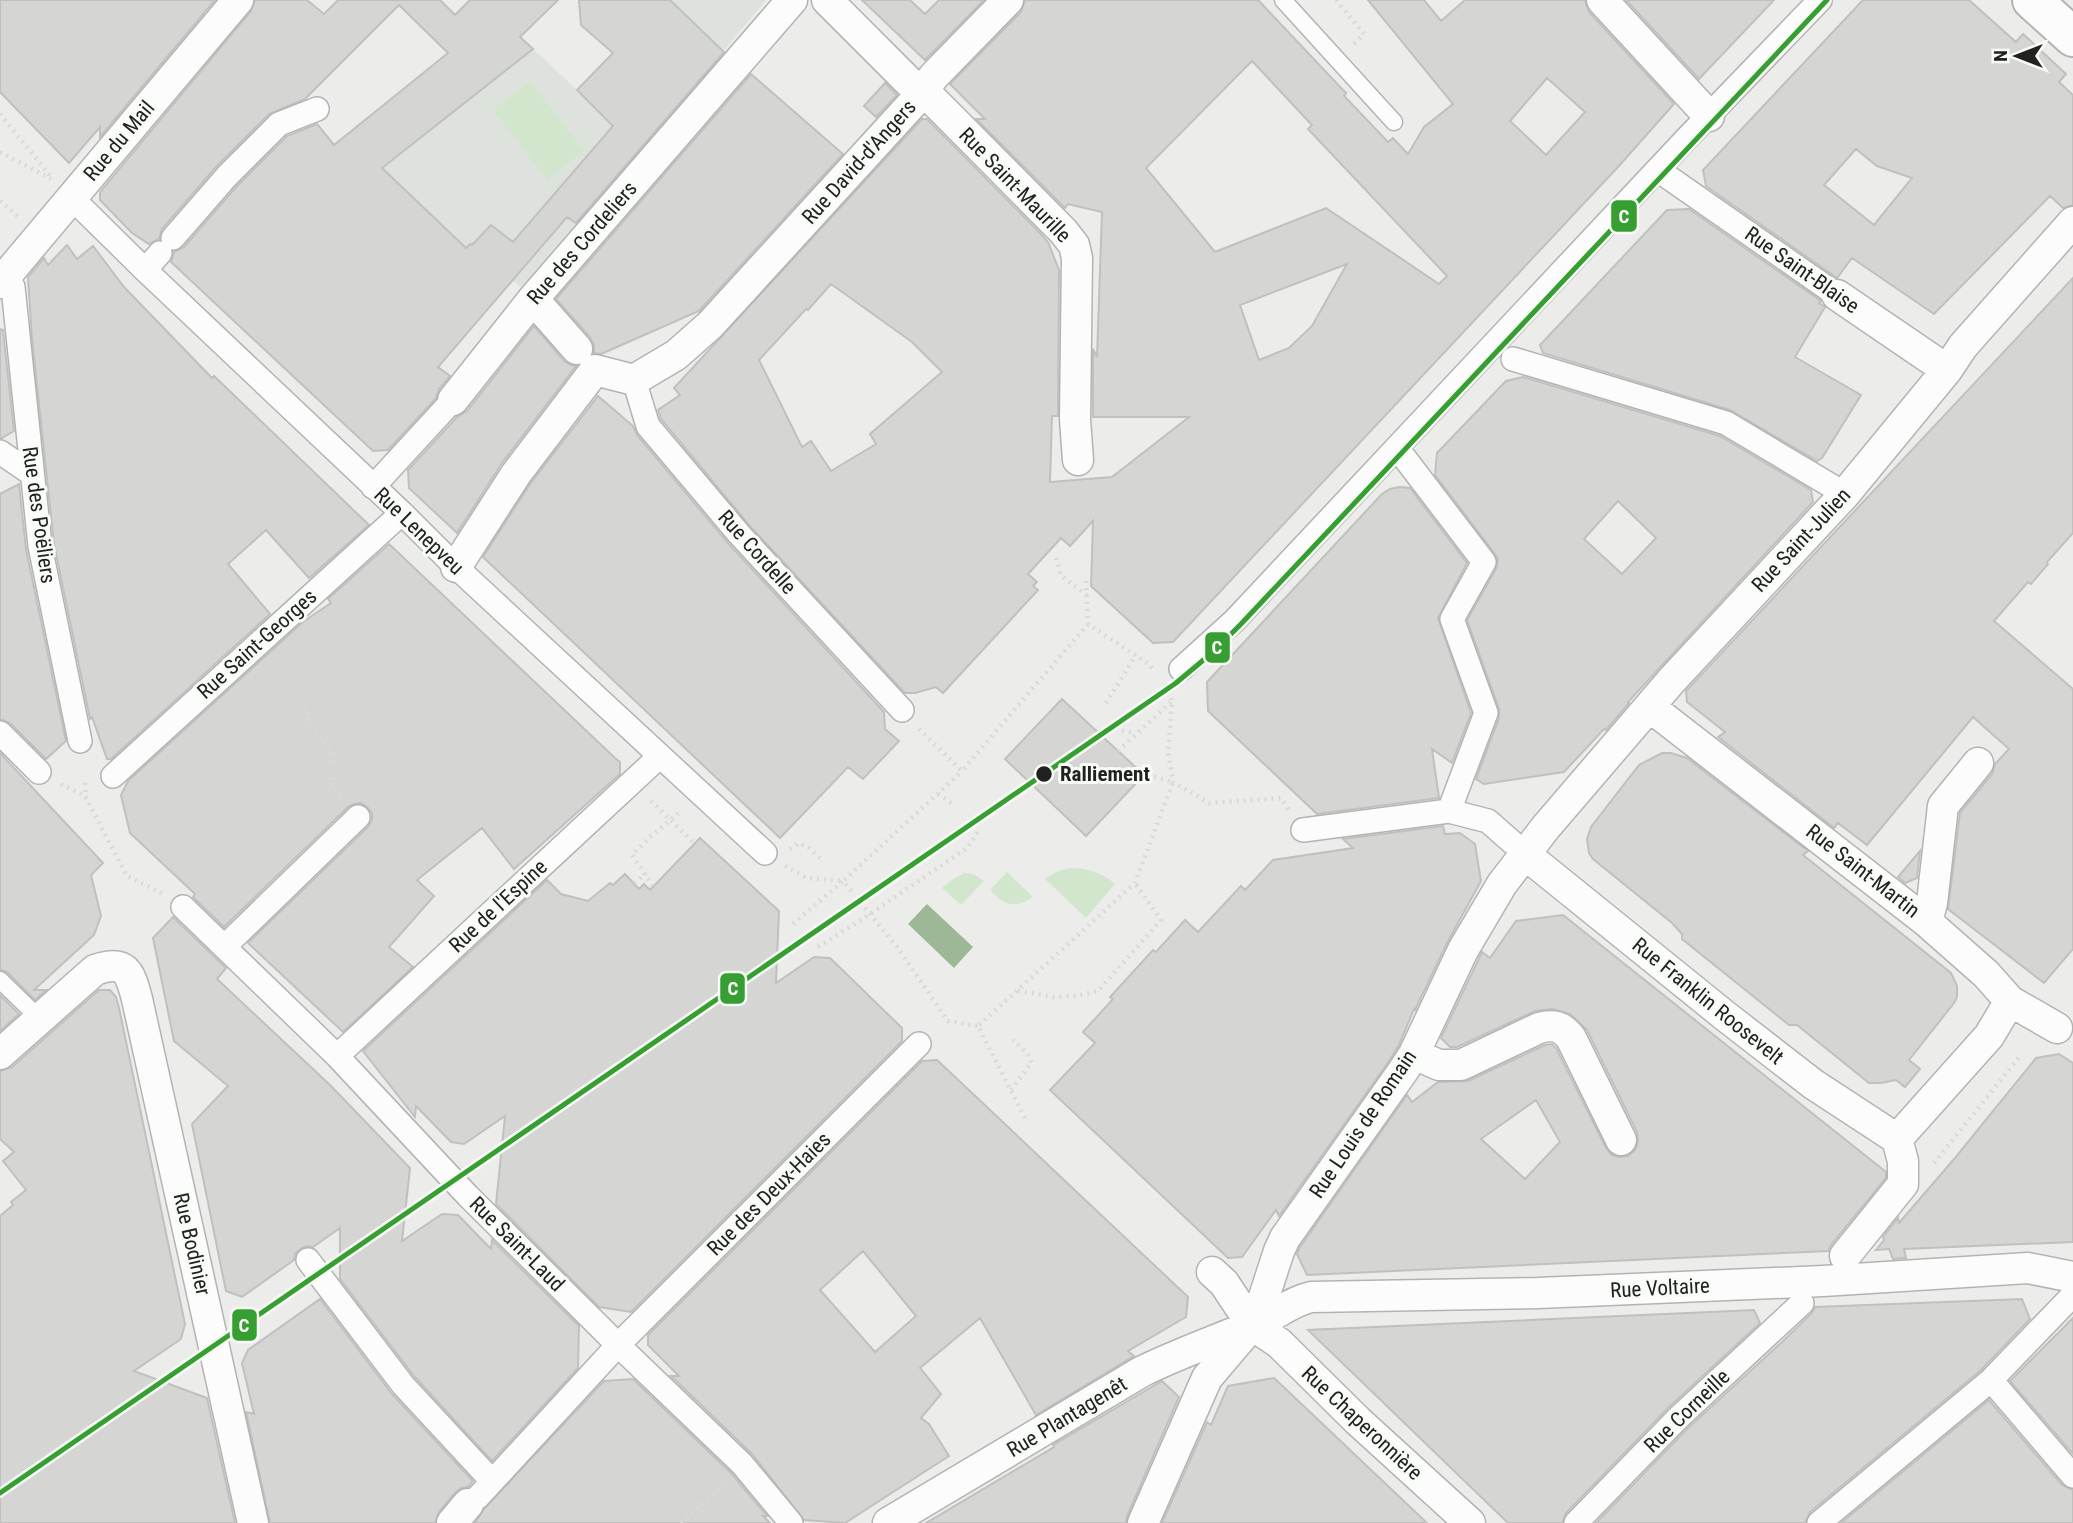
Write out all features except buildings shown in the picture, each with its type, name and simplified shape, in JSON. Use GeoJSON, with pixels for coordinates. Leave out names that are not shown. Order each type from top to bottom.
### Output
{"type":"FeatureCollection","features":[{"type":"Feature","properties":{"kind":"main road"},"geometry":{"type":"LineString","coordinates":[[2032,0],[2073,37]]}},
{"type":"Feature","properties":{"kind":"street","name":"Rue du Mail"},"geometry":{"type":"LineString","coordinates":[[7,285],[238,0]]}},
{"type":"Feature","properties":{"kind":"street","name":"Rue des Cordeliers"},"geometry":{"type":"LineString","coordinates":[[373,487],[453,400],[533,299],[792,0]]}},
{"type":"Feature","properties":{"kind":"street","name":"Rue Saint-Maurille"},"geometry":{"type":"LineString","coordinates":[[827,0],[1054,221],[1074,245],[1077,258],[1075,419],[1078,460]]}},
{"type":"Feature","properties":{"kind":"street","name":"Rue David-d'Angers"},"geometry":{"type":"LineString","coordinates":[[634,380],[677,355],[710,325],[934,76],[1008,0]]}},
{"type":"Feature","properties":{"kind":"street"},"geometry":{"type":"LineString","coordinates":[[1602,0],[1709,116]]}},
{"type":"Feature","properties":{"kind":"street"},"geometry":{"type":"LineString","coordinates":[[1181,669],[1234,621],[1820,0]]}},
{"type":"Feature","properties":{"kind":"street"},"geometry":{"type":"LineString","coordinates":[[159,254],[227,176],[279,124],[317,109]]}},
{"type":"Feature","properties":{"kind":"street","name":"Rue Saint-Blaise"},"geometry":{"type":"LineString","coordinates":[[1658,170],[1947,369]]}},
{"type":"Feature","properties":{"kind":"street","name":"Rue Lenepveu"},"geometry":{"type":"LineString","coordinates":[[78,204],[159,254],[373,487],[769,856]]}},
{"type":"Feature","properties":{"kind":"street","name":"Rue Saint-Julien"},"geometry":{"type":"LineString","coordinates":[[1519,849],[1546,827],[1672,680],[1845,494],[1963,346],[2073,222]]}},
{"type":"Feature","properties":{"kind":"street","name":"Rue des Poëliers"},"geometry":{"type":"LineString","coordinates":[[7,285],[40,546],[80,741]]}},
{"type":"Feature","properties":{"kind":"street"},"geometry":{"type":"LineString","coordinates":[[533,299],[587,361],[634,380]]}},
{"type":"Feature","properties":{"kind":"street"},"geometry":{"type":"LineString","coordinates":[[1513,359],[1726,423],[1845,494]]}},
{"type":"Feature","properties":{"kind":"street"},"geometry":{"type":"LineString","coordinates":[[456,567],[587,361]]}},
{"type":"Feature","properties":{"kind":"street","name":"Rue Cordelle"},"geometry":{"type":"LineString","coordinates":[[634,380],[648,426],[739,534],[902,710]]}},
{"type":"Feature","properties":{"kind":"street"},"geometry":{"type":"LineString","coordinates":[[1397,448],[1484,562],[1452,619],[1486,713],[1449,811]]}},
{"type":"Feature","properties":{"kind":"street"},"geometry":{"type":"LineString","coordinates":[[0,452],[32,474]]}},
{"type":"Feature","properties":{"kind":"street","name":"Rue Saint-Georges"},"geometry":{"type":"LineString","coordinates":[[113,776],[402,513]]}},
{"type":"Feature","properties":{"kind":"street","name":"Rue Saint-Martin"},"geometry":{"type":"LineString","coordinates":[[1650,707],[1927,922],[1986,974],[2010,1001],[2065,1033]]}},
{"type":"Feature","properties":{"kind":"street"},"geometry":{"type":"LineString","coordinates":[[0,733],[39,772]]}},
{"type":"Feature","properties":{"kind":"street","name":"Rue de l'Espine"},"geometry":{"type":"LineString","coordinates":[[337,1056],[660,756]]}},
{"type":"Feature","properties":{"kind":"street"},"geometry":{"type":"LineString","coordinates":[[1927,922],[1932,903],[1943,806],[1978,763]]}},
{"type":"Feature","properties":{"kind":"street"},"geometry":{"type":"LineString","coordinates":[[1303,830],[1449,811],[1488,821],[1519,849]]}},
{"type":"Feature","properties":{"kind":"street"},"geometry":{"type":"LineString","coordinates":[[224,947],[358,817]]}},
{"type":"Feature","properties":{"kind":"street","name":"Rue Louis de Romain"},"geometry":{"type":"LineString","coordinates":[[1252,1325],[1285,1238],[1414,1054],[1463,950],[1502,884],[1519,849]]}},
{"type":"Feature","properties":{"kind":"street","name":"Rue Franklin Roosevelt"},"geometry":{"type":"LineString","coordinates":[[1519,849],[1724,1016],[1813,1084],[1897,1139]]}},
{"type":"Feature","properties":{"kind":"street","name":"Rue Saint-Laud"},"geometry":{"type":"LineString","coordinates":[[183,907],[337,1056],[452,1179],[618,1345],[742,1464],[791,1523]]}},
{"type":"Feature","properties":{"kind":"street","name":"Rue Bodinier"},"geometry":{"type":"LineString","coordinates":[[39,1018],[95,971],[109,965],[124,968],[129,974],[137,999],[253,1523]]}},
{"type":"Feature","properties":{"kind":"street"},"geometry":{"type":"LineString","coordinates":[[1845,1256],[1903,1184],[1903,1161],[1897,1139],[1989,1036],[2010,1001]]}},
{"type":"Feature","properties":{"kind":"street"},"geometry":{"type":"LineString","coordinates":[[0,1054],[39,1018]]}},
{"type":"Feature","properties":{"kind":"street"},"geometry":{"type":"LineString","coordinates":[[1414,1054],[1440,1065],[1461,1065],[1539,1028],[1556,1026],[1571,1038],[1621,1140]]}},
{"type":"Feature","properties":{"kind":"street","name":"Rue des Deux-Haies"},"geometry":{"type":"LineString","coordinates":[[472,1501],[618,1345],[919,1044]]}},
{"type":"Feature","properties":{"kind":"street"},"geometry":{"type":"LineString","coordinates":[[307,1260],[403,1385],[472,1501]]}},
{"type":"Feature","properties":{"kind":"street","name":"Rue Voltaire"},"geometry":{"type":"LineString","coordinates":[[1252,1325],[1289,1304],[1322,1296],[1551,1293],[2028,1268],[2073,1277]]}},
{"type":"Feature","properties":{"kind":"street"},"geometry":{"type":"LineString","coordinates":[[1143,1523],[1207,1378],[1252,1325],[1231,1293],[1212,1272]]}},
{"type":"Feature","properties":{"kind":"street"},"geometry":{"type":"LineString","coordinates":[[1819,1523],[1991,1380],[2073,1295]]}},
{"type":"Feature","properties":{"kind":"street","name":"Rue Corneille"},"geometry":{"type":"LineString","coordinates":[[1576,1523],[1678,1418],[1802,1303]]}},
{"type":"Feature","properties":{"kind":"street","name":"Rue Plantagenêt"},"geometry":{"type":"LineString","coordinates":[[888,1523],[1141,1372],[1252,1325]]}},
{"type":"Feature","properties":{"kind":"street","name":"Rue Chaperonnière"},"geometry":{"type":"LineString","coordinates":[[1252,1325],[1279,1343],[1470,1523]]}},
{"type":"Feature","properties":{"kind":"street"},"geometry":{"type":"LineString","coordinates":[[1991,1380],[2073,1476]]}},
{"type":"Feature","properties":{"kind":"lane"},"geometry":{"type":"LineString","coordinates":[[1283,0],[1394,122]]}},
{"type":"Feature","properties":{"kind":"lane"},"geometry":{"type":"LineString","coordinates":[[0,980],[39,1018]]}},
{"type":"Feature","properties":{"kind":"path"},"geometry":{"type":"LineString","coordinates":[[1336,0],[1364,34],[1338,61]]}},
{"type":"Feature","properties":{"kind":"path"},"geometry":{"type":"LineString","coordinates":[[0,114],[55,181],[0,152]]}},
{"type":"Feature","properties":{"kind":"path"},"geometry":{"type":"LineString","coordinates":[[0,201],[23,220]]}},
{"type":"Feature","properties":{"kind":"path"},"geometry":{"type":"LineString","coordinates":[[1056,558],[1061,575],[1087,597]]}},
{"type":"Feature","properties":{"kind":"path"},"geometry":{"type":"LineString","coordinates":[[793,924],[962,771],[1088,624],[1086,581]]}},
{"type":"Feature","properties":{"kind":"path"},"geometry":{"type":"LineString","coordinates":[[1088,624],[1149,664],[1154,671]]}},
{"type":"Feature","properties":{"kind":"path"},"geometry":{"type":"LineString","coordinates":[[1105,703],[1136,655]]}},
{"type":"Feature","properties":{"kind":"path"},"geometry":{"type":"LineString","coordinates":[[978,1027],[1135,883],[1174,782],[1168,751],[1172,699],[1118,751]]}},
{"type":"Feature","properties":{"kind":"path"},"geometry":{"type":"LineString","coordinates":[[305,705],[308,721],[331,750],[331,767]]}},
{"type":"Feature","properties":{"kind":"path"},"geometry":{"type":"LineString","coordinates":[[1122,731],[1137,733]]}},
{"type":"Feature","properties":{"kind":"path"},"geometry":{"type":"LineString","coordinates":[[922,732],[962,771]]}},
{"type":"Feature","properties":{"kind":"path"},"geometry":{"type":"LineString","coordinates":[[80,741],[86,798],[127,876],[175,899],[183,907]]}},
{"type":"Feature","properties":{"kind":"path"},"geometry":{"type":"LineString","coordinates":[[1088,780],[1104,763]]}},
{"type":"Feature","properties":{"kind":"path"},"geometry":{"type":"LineString","coordinates":[[1143,774],[1174,782],[1209,803],[1281,798],[1303,830]]}},
{"type":"Feature","properties":{"kind":"path"},"geometry":{"type":"LineString","coordinates":[[653,886],[632,855],[650,836],[702,794]]}},
{"type":"Feature","properties":{"kind":"path"},"geometry":{"type":"LineString","coordinates":[[938,794],[955,806]]}},
{"type":"Feature","properties":{"kind":"path"},"geometry":{"type":"LineString","coordinates":[[651,802],[693,842]]}},
{"type":"Feature","properties":{"kind":"path"},"geometry":{"type":"LineString","coordinates":[[818,947],[967,848],[980,829]]}},
{"type":"Feature","properties":{"kind":"path"},"geometry":{"type":"LineString","coordinates":[[769,856],[799,843],[823,861]]}},
{"type":"Feature","properties":{"kind":"path"},"geometry":{"type":"LineString","coordinates":[[769,856],[807,878],[843,881],[854,894]]}},
{"type":"Feature","properties":{"kind":"path"},"geometry":{"type":"LineString","coordinates":[[634,883],[646,874]]}},
{"type":"Feature","properties":{"kind":"path"},"geometry":{"type":"LineString","coordinates":[[1017,991],[1054,998],[1098,991],[1161,920],[1135,883]]}},
{"type":"Feature","properties":{"kind":"path"},"geometry":{"type":"LineString","coordinates":[[865,908],[898,948],[948,1021],[978,1027]]}},
{"type":"Feature","properties":{"kind":"path"},"geometry":{"type":"LineString","coordinates":[[978,1027],[1025,1118]]}},
{"type":"Feature","properties":{"kind":"path"},"geometry":{"type":"LineString","coordinates":[[1011,1090],[1032,1062],[1013,1040]]}},
{"type":"Feature","properties":{"kind":"path"},"geometry":{"type":"LineString","coordinates":[[1928,1171],[2021,1055]]}},
{"type":"Feature","properties":{"kind":"path"},"geometry":{"type":"LineString","coordinates":[[681,1523],[742,1464]]}},
{"type":"Feature","properties":{"kind":"shaded area"},"geometry":{"type":"Polygon","coordinates":[[[666,0],[766,0],[648,141],[636,131],[620,149],[633,160],[523,289],[470,244],[466,248],[463,246],[382,168],[510,27],[577,90],[666,0]]]}},
{"type":"Feature","properties":{"kind":"shaded area"},"geometry":{"type":"Polygon","coordinates":[[[530,81],[584,151],[547,180],[493,110],[530,81]]]}},
{"type":"Feature","properties":{"kind":"shaded area"},"geometry":{"type":"Polygon","coordinates":[[[1069,868],[1094,872],[1115,884],[1086,918],[1045,879],[1069,868]]]}},
{"type":"Feature","properties":{"kind":"shaded area"},"geometry":{"type":"Polygon","coordinates":[[[1007,872],[1033,897],[1010,904],[995,895],[990,890],[1007,872]]]}},
{"type":"Feature","properties":{"kind":"shaded area"},"geometry":{"type":"Polygon","coordinates":[[[964,873],[974,874],[984,881],[961,905],[942,888],[964,873]]]}},
{"type":"Feature","properties":{"kind":"shaded area"},"geometry":{"type":"Polygon","coordinates":[[[927,904],[973,947],[954,968],[908,924],[927,904]]]}},
{"type":"Feature","properties":{"kind":"transit line","name":"C"},"geometry":{"type":"LineString","coordinates":[[0,1493],[1176,683],[1241,624],[1827,0]]}},
{"type":"Feature","properties":{"kind":"place","name":"Ralliement"},"geometry":{"type":"Point","coordinates":[1044,774]}}]}
